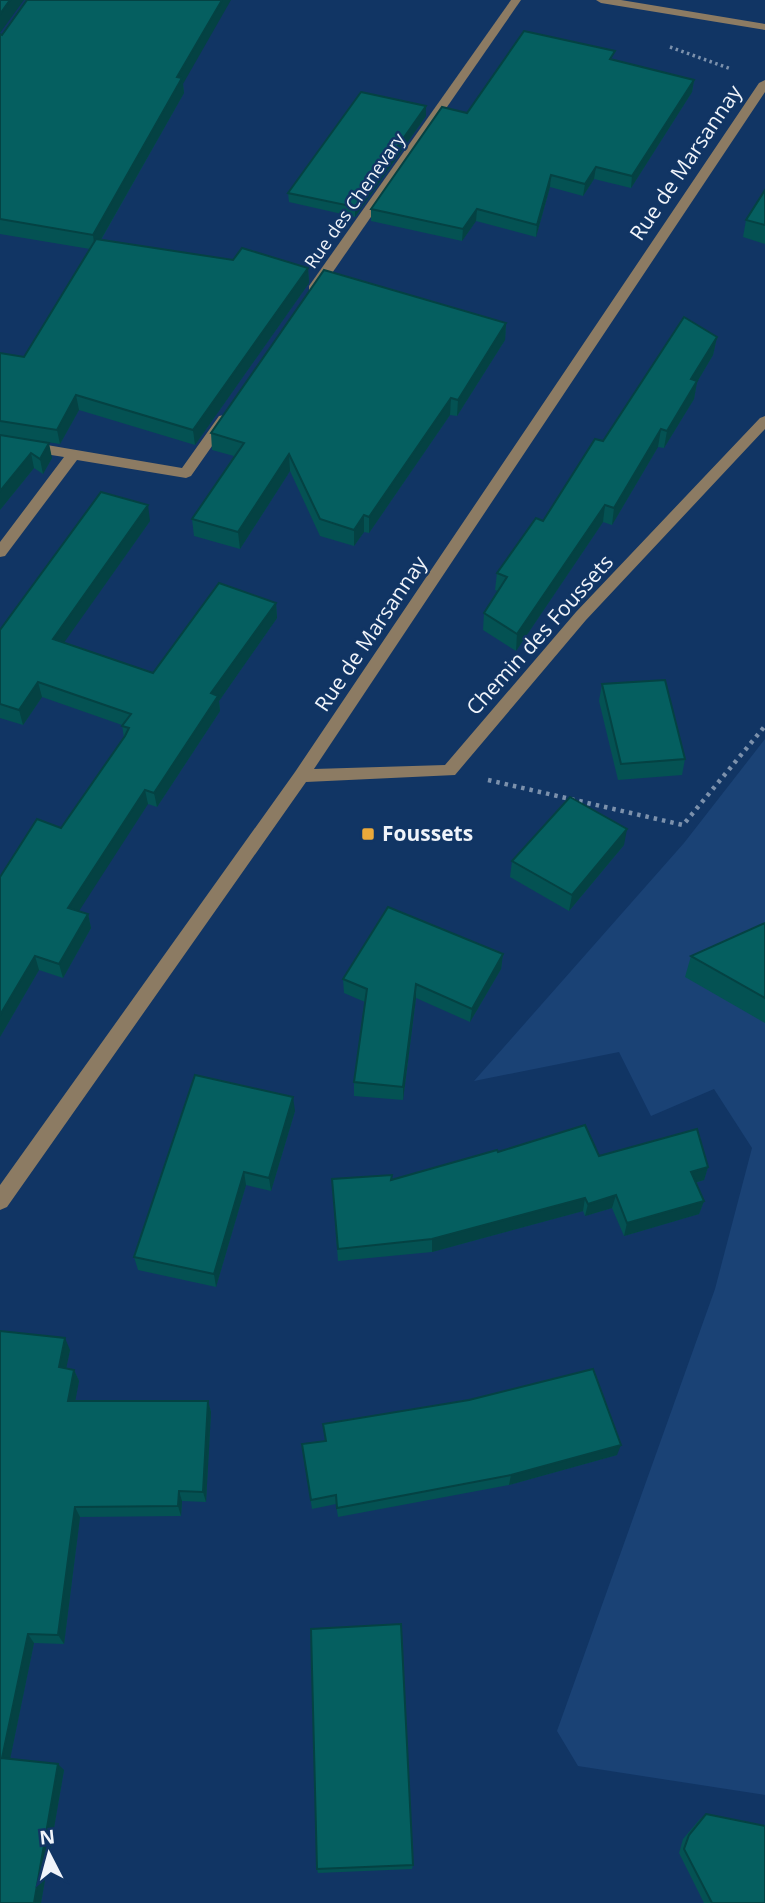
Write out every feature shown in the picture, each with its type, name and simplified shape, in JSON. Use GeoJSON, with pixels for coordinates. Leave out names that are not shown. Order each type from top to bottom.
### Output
{"type":"FeatureCollection","features":[{"type":"Feature","properties":{"kind":"street","name":"Rue des Chenevary"},"geometry":{"type":"LineString","coordinates":[[304,304],[516,0]]}},
{"type":"Feature","properties":{"kind":"street"},"geometry":{"type":"LineString","coordinates":[[601,0],[765,27]]}},
{"type":"Feature","properties":{"kind":"street","name":"Rue de Marsannay"},"geometry":{"type":"LineString","coordinates":[[0,1201],[301,776],[758,101],[765,83]]}},
{"type":"Feature","properties":{"kind":"street"},"geometry":{"type":"LineString","coordinates":[[0,442],[186,473],[233,406]]}},
{"type":"Feature","properties":{"kind":"street","name":"Chemin des Foussets"},"geometry":{"type":"LineString","coordinates":[[449,771],[582,616],[765,421]]}},
{"type":"Feature","properties":{"kind":"street"},"geometry":{"type":"LineString","coordinates":[[0,552],[74,454]]}},
{"type":"Feature","properties":{"kind":"street"},"geometry":{"type":"LineString","coordinates":[[301,776],[449,771]]}},
{"type":"Feature","properties":{"kind":"path"},"geometry":{"type":"LineString","coordinates":[[662,9],[659,29],[661,39],[670,48],[742,73]]}},
{"type":"Feature","properties":{"kind":"path"},"geometry":{"type":"LineString","coordinates":[[449,771],[683,825],[765,726]]}},
{"type":"Feature","properties":{"kind":"shaded area"},"geometry":{"type":"Polygon","coordinates":[[[765,739],[765,1795],[578,1766],[557,1731],[715,1289],[752,1148],[714,1089],[651,1116],[619,1052],[474,1081],[684,843],[765,739]]]}},
{"type":"Feature","properties":{"kind":"building"},"geometry":{"type":"Polygon","coordinates":[[[0,0],[10,0],[0,14],[0,0]]]}},
{"type":"Feature","properties":{"kind":"building"},"geometry":{"type":"Polygon","coordinates":[[[27,0],[222,0],[177,77],[182,78],[93,235],[0,219],[0,34],[2,35],[27,0]]]}},
{"type":"Feature","properties":{"kind":"building"},"geometry":{"type":"Polygon","coordinates":[[[524,31],[615,51],[610,59],[694,80],[632,176],[596,167],[585,184],[551,175],[537,225],[477,209],[463,229],[371,209],[442,107],[467,113],[524,31]]]}},
{"type":"Feature","properties":{"kind":"building"},"geometry":{"type":"Polygon","coordinates":[[[361,92],[426,106],[355,207],[288,193],[361,92]]]}},
{"type":"Feature","properties":{"kind":"building"},"geometry":{"type":"Polygon","coordinates":[[[765,190],[765,225],[746,220],[765,190]]]}},
{"type":"Feature","properties":{"kind":"building"},"geometry":{"type":"Polygon","coordinates":[[[96,239],[233,260],[242,248],[308,268],[193,430],[76,395],[57,430],[0,421],[0,353],[24,357],[96,239]]]}},
{"type":"Feature","properties":{"kind":"building"},"geometry":{"type":"Polygon","coordinates":[[[324,270],[506,323],[458,400],[451,398],[369,517],[364,515],[354,530],[320,519],[289,454],[238,532],[192,519],[244,443],[211,433],[324,270]]]}},
{"type":"Feature","properties":{"kind":"building"},"geometry":{"type":"Polygon","coordinates":[[[684,317],[717,337],[691,379],[697,381],[667,431],[661,429],[614,508],[605,505],[517,634],[484,613],[507,577],[497,573],[536,518],[543,521],[595,439],[603,441],[684,317]]]}},
{"type":"Feature","properties":{"kind":"building"},"geometry":{"type":"Polygon","coordinates":[[[0,435],[49,443],[40,459],[31,453],[0,491],[0,435]]]}},
{"type":"Feature","properties":{"kind":"building"},"geometry":{"type":"Polygon","coordinates":[[[101,492],[148,505],[53,639],[153,673],[219,583],[276,603],[211,693],[218,696],[154,793],[145,790],[68,908],[88,914],[59,964],[35,956],[0,1015],[0,877],[37,819],[61,828],[125,736],[129,728],[122,726],[131,714],[38,682],[19,710],[0,704],[0,630],[101,492]]]}},
{"type":"Feature","properties":{"kind":"building"},"geometry":{"type":"Polygon","coordinates":[[[665,680],[685,759],[621,764],[602,684],[665,680]]]}},
{"type":"Feature","properties":{"kind":"building"},"geometry":{"type":"Polygon","coordinates":[[[570,797],[627,829],[572,895],[512,861],[570,797]]]}},
{"type":"Feature","properties":{"kind":"building"},"geometry":{"type":"Polygon","coordinates":[[[388,907],[503,954],[472,1009],[416,984],[403,1087],[354,1082],[367,989],[343,979],[388,907]]]}},
{"type":"Feature","properties":{"kind":"building"},"geometry":{"type":"Polygon","coordinates":[[[765,923],[765,998],[691,956],[765,923]]]}},
{"type":"Feature","properties":{"kind":"building"},"geometry":{"type":"Polygon","coordinates":[[[195,1075],[293,1097],[269,1178],[244,1172],[214,1274],[134,1257],[195,1075]]]}},
{"type":"Feature","properties":{"kind":"building"},"geometry":{"type":"Polygon","coordinates":[[[585,1125],[599,1156],[697,1129],[708,1167],[691,1172],[704,1201],[627,1223],[616,1195],[588,1204],[585,1198],[432,1239],[338,1249],[332,1179],[392,1175],[391,1180],[497,1150],[498,1152],[585,1125]]]}},
{"type":"Feature","properties":{"kind":"building"},"geometry":{"type":"Polygon","coordinates":[[[0,1331],[65,1338],[59,1367],[74,1370],[68,1401],[208,1401],[203,1492],[179,1491],[178,1506],[75,1507],[58,1635],[28,1634],[2,1758],[58,1764],[34,1903],[0,1903],[0,1331]]]}},
{"type":"Feature","properties":{"kind":"building"},"geometry":{"type":"Polygon","coordinates":[[[593,1369],[621,1445],[511,1475],[337,1508],[336,1495],[311,1500],[302,1444],[326,1441],[323,1424],[469,1400],[593,1369]]]}},
{"type":"Feature","properties":{"kind":"building"},"geometry":{"type":"Polygon","coordinates":[[[401,1624],[413,1865],[317,1869],[311,1629],[401,1624]]]}},
{"type":"Feature","properties":{"kind":"building"},"geometry":{"type":"Polygon","coordinates":[[[706,1814],[765,1826],[765,1903],[712,1903],[684,1849],[689,1835],[706,1814]]]}},
{"type":"Feature","properties":{"kind":"place","name":"Foussets"},"geometry":{"type":"Point","coordinates":[368,834]}}]}
